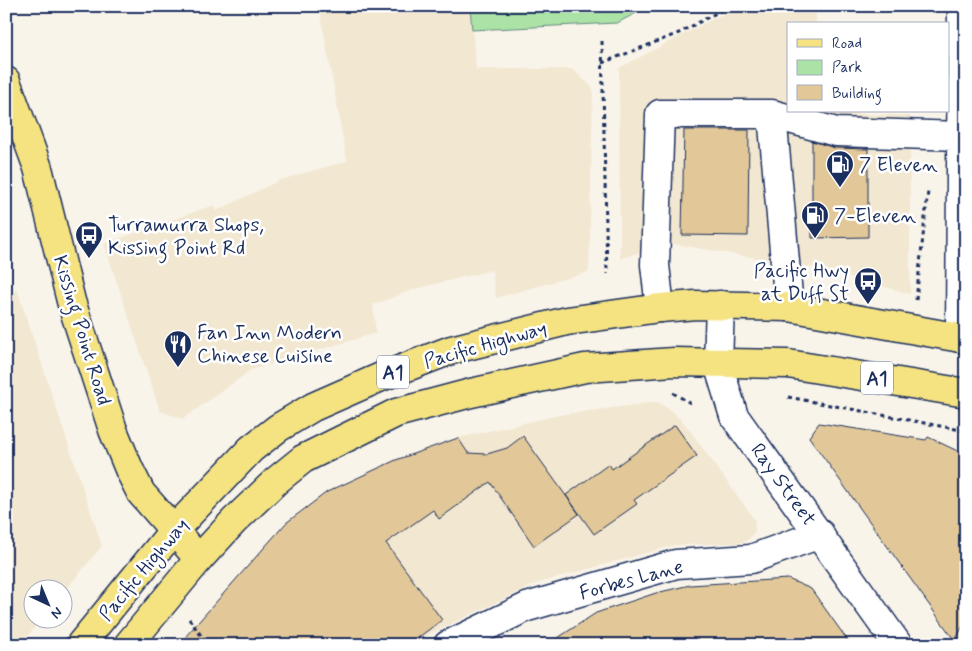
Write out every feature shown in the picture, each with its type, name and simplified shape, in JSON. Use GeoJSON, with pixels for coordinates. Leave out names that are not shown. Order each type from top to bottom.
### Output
{"type":"FeatureCollection","features":[{"type":"Feature","properties":{"kind":"main road","name":"Kissing Point Road"},"geometry":{"type":"LineString","coordinates":[[6,81],[38,168],[71,301],[113,430],[141,493],[199,559]]}},
{"type":"Feature","properties":{"kind":"main road","name":"Pacific Highway"},"geometry":{"type":"LineString","coordinates":[[80,645],[173,531],[251,449],[278,428],[314,407],[381,377],[451,350],[566,321],[660,308],[720,305],[789,307],[963,338]]}},
{"type":"Feature","properties":{"kind":"main road","name":"Pacific Highway"},"geometry":{"type":"LineString","coordinates":[[128,645],[199,559],[270,486],[303,459],[396,413],[472,393],[584,368],[674,362],[788,364],[966,393]]}},
{"type":"Feature","properties":{"kind":"street"},"geometry":{"type":"LineString","coordinates":[[962,6],[963,338]]}},
{"type":"Feature","properties":{"kind":"street"},"geometry":{"type":"LineString","coordinates":[[660,308],[655,265],[660,114],[772,114],[836,132],[961,136]]}},
{"type":"Feature","properties":{"kind":"street"},"geometry":{"type":"LineString","coordinates":[[772,114],[789,307]]}},
{"type":"Feature","properties":{"kind":"street","name":"Ray Street"},"geometry":{"type":"LineString","coordinates":[[720,305],[718,364],[734,416],[898,645]]}},
{"type":"Feature","properties":{"kind":"street","name":"Forbes Lane"},"geometry":{"type":"LineString","coordinates":[[448,645],[527,607],[676,564],[752,559],[820,534]]}},
{"type":"Feature","properties":{"kind":"path"},"geometry":{"type":"LineString","coordinates":[[602,63],[679,33],[729,6]]}},
{"type":"Feature","properties":{"kind":"path"},"geometry":{"type":"LineString","coordinates":[[602,41],[606,274]]}},
{"type":"Feature","properties":{"kind":"path"},"geometry":{"type":"LineString","coordinates":[[915,302],[929,184]]}},
{"type":"Feature","properties":{"kind":"path"},"geometry":{"type":"LineString","coordinates":[[671,392],[692,404]]}},
{"type":"Feature","properties":{"kind":"path"},"geometry":{"type":"LineString","coordinates":[[788,398],[966,431]]}},
{"type":"Feature","properties":{"kind":"path"},"geometry":{"type":"LineString","coordinates":[[187,616],[208,645]]}},
{"type":"Feature","properties":{"kind":"shaded area"},"geometry":{"type":"Polygon","coordinates":[[[319,6],[470,6],[476,69],[572,69],[593,88],[589,272],[496,298],[492,270],[415,289],[373,305],[376,333],[251,370],[183,419],[160,411],[104,244],[214,205],[216,211],[280,180],[347,161],[319,6]]]}},
{"type":"Feature","properties":{"kind":"shaded area"},"geometry":{"type":"Polygon","coordinates":[[[738,6],[816,6],[816,22],[787,22],[787,112],[842,112],[910,116],[910,294],[820,269],[668,243],[620,259],[619,68],[738,6]]]}},
{"type":"Feature","properties":{"kind":"shaded area"},"geometry":{"type":"Polygon","coordinates":[[[17,289],[102,546],[72,582],[72,578],[22,578],[22,628],[34,628],[20,645],[6,645],[6,298],[17,289]]]}},
{"type":"Feature","properties":{"kind":"shaded area"},"geometry":{"type":"Polygon","coordinates":[[[657,402],[672,411],[686,425],[755,520],[755,531],[749,539],[741,543],[675,545],[538,583],[406,645],[179,645],[275,535],[307,509],[343,485],[396,459],[458,438],[559,415],[657,402]]]}},
{"type":"Feature","properties":{"kind":"green space"},"geometry":{"type":"Polygon","coordinates":[[[470,6],[650,6],[617,23],[472,30],[470,6]]]}},
{"type":"Feature","properties":{"kind":"building"},"geometry":{"type":"Polygon","coordinates":[[[684,130],[749,130],[748,236],[682,235],[684,130]]]}},
{"type":"Feature","properties":{"kind":"building","name":"7 Eleven"},"geometry":{"type":"Polygon","coordinates":[[[812,141],[835,148],[868,149],[868,237],[812,238],[812,141]]]}},
{"type":"Feature","properties":{"kind":"building"},"geometry":{"type":"Polygon","coordinates":[[[819,423],[926,440],[928,437],[966,455],[966,620],[955,641],[809,437],[819,423]]]}},
{"type":"Feature","properties":{"kind":"building"},"geometry":{"type":"Polygon","coordinates":[[[675,425],[697,456],[634,500],[637,504],[594,534],[566,495],[609,464],[612,469],[675,425]]]}},
{"type":"Feature","properties":{"kind":"building"},"geometry":{"type":"Polygon","coordinates":[[[523,436],[579,514],[534,546],[490,482],[439,519],[433,510],[386,543],[442,620],[408,645],[178,645],[286,523],[327,492],[396,460],[458,438],[468,453],[487,454],[507,448],[523,436]]]}},
{"type":"Feature","properties":{"kind":"building"},"geometry":{"type":"Polygon","coordinates":[[[788,579],[811,589],[851,645],[547,645],[596,613],[656,593],[690,585],[788,579]]]}},
{"type":"Feature","properties":{"kind":"place","name":"7 Eleven"},"geometry":{"type":"Point","coordinates":[840,188]}},
{"type":"Feature","properties":{"kind":"place","name":"7-Eleven"},"geometry":{"type":"Point","coordinates":[815,239]}},
{"type":"Feature","properties":{"kind":"place","name":"Turramurra Shops, Kissing Point Rd"},"geometry":{"type":"Point","coordinates":[89,259]}},
{"type":"Feature","properties":{"kind":"place","name":"Pacific Hwy at Duff St"},"geometry":{"type":"Point","coordinates":[868,305]}},
{"type":"Feature","properties":{"kind":"place","name":"Fan Inn Modern Chinese Cuisine"},"geometry":{"type":"Point","coordinates":[178,368]}}]}
